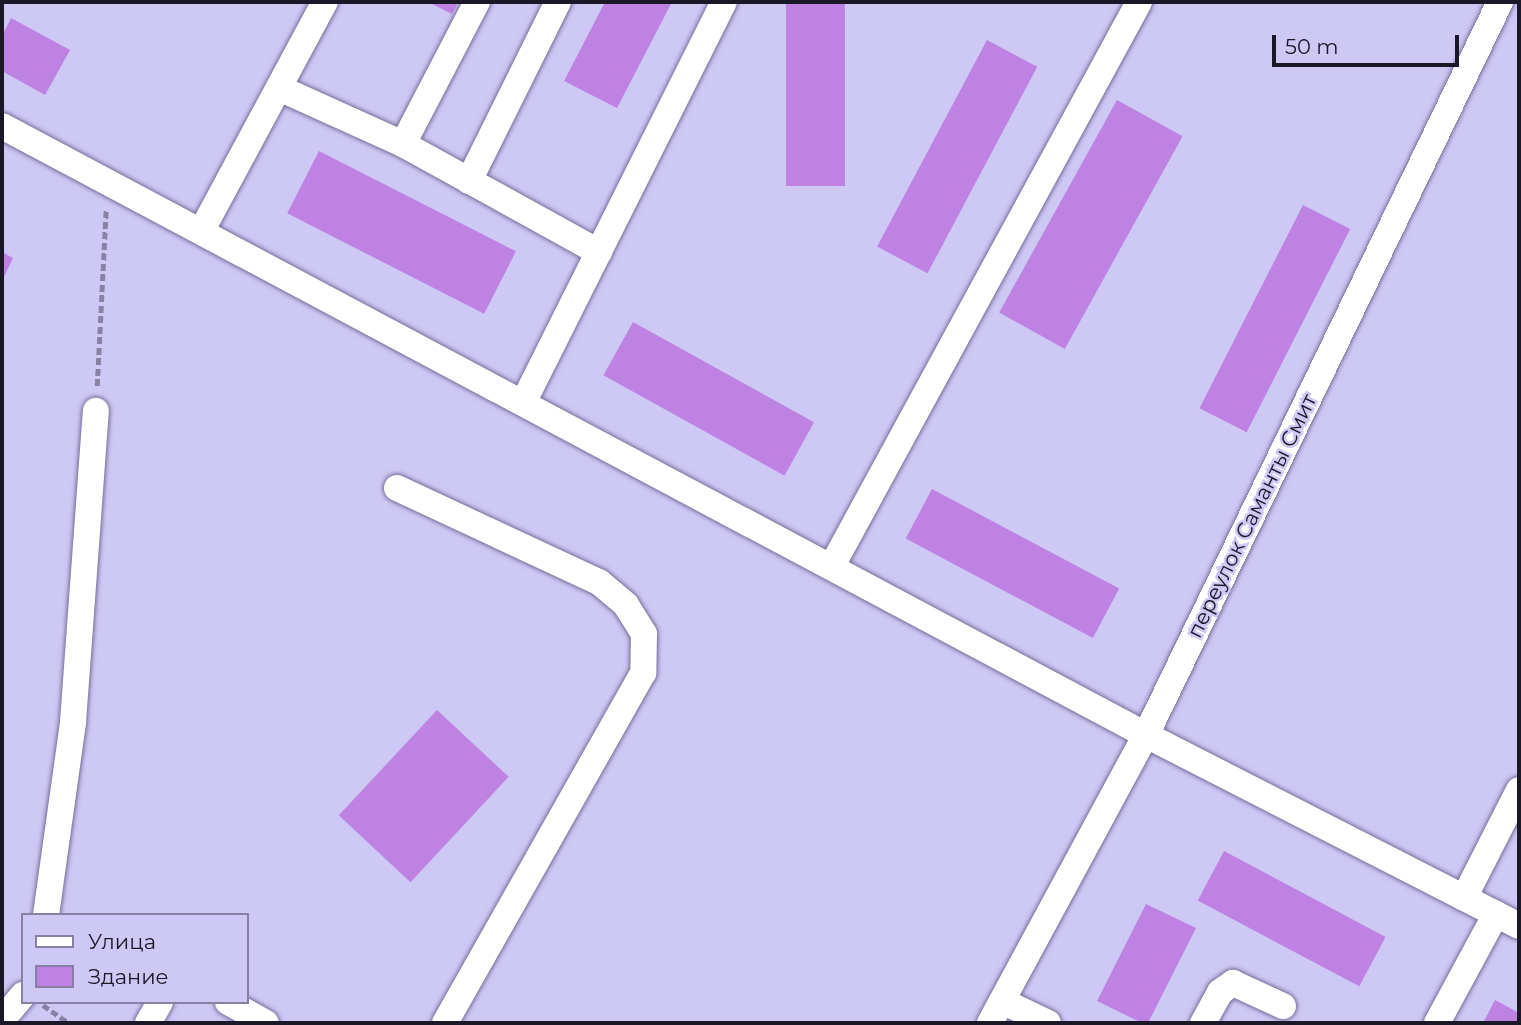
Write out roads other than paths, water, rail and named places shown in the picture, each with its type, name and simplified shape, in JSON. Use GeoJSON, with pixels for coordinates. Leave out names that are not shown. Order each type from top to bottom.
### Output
{"type":"FeatureCollection","features":[{"type":"Feature","properties":{"kind":"street"},"geometry":{"type":"LineString","coordinates":[[202,230],[325,2]]}},
{"type":"Feature","properties":{"kind":"street"},"geometry":{"type":"LineString","coordinates":[[403,145],[477,2]]}},
{"type":"Feature","properties":{"kind":"street"},"geometry":{"type":"LineString","coordinates":[[469,181],[558,2]]}},
{"type":"Feature","properties":{"kind":"street"},"geometry":{"type":"LineString","coordinates":[[524,401],[724,2]]}},
{"type":"Feature","properties":{"kind":"street"},"geometry":{"type":"LineString","coordinates":[[833,564],[1139,2]]}},
{"type":"Feature","properties":{"kind":"street","name":"переулок Саманты Смит"},"geometry":{"type":"LineString","coordinates":[[996,1012],[1146,735],[1500,2]]}},
{"type":"Feature","properties":{"kind":"street"},"geometry":{"type":"LineString","coordinates":[[278,88],[403,145],[599,252]]}},
{"type":"Feature","properties":{"kind":"street"},"geometry":{"type":"LineString","coordinates":[[2,126],[107,184],[202,230],[833,564],[1146,735],[1508,920],[1437,1023]]}},
{"type":"Feature","properties":{"kind":"street"},"geometry":{"type":"LineString","coordinates":[[46,913],[74,722],[96,411]]}},
{"type":"Feature","properties":{"kind":"street"},"geometry":{"type":"LineString","coordinates":[[397,488],[599,582],[626,605],[644,634],[643,673],[445,1023]]}},
{"type":"Feature","properties":{"kind":"street"},"geometry":{"type":"LineString","coordinates":[[1464,898],[1519,790]]}},
{"type":"Feature","properties":{"kind":"street"},"geometry":{"type":"LineString","coordinates":[[1203,1023],[1220,992],[1233,984],[1283,1006]]}},
{"type":"Feature","properties":{"kind":"street"},"geometry":{"type":"LineString","coordinates":[[2,1020],[21,997]]}},
{"type":"Feature","properties":{"kind":"street"},"geometry":{"type":"LineString","coordinates":[[148,1023],[159,1004]]}},
{"type":"Feature","properties":{"kind":"street"},"geometry":{"type":"LineString","coordinates":[[232,1004],[266,1023]]}},
{"type":"Feature","properties":{"kind":"street"},"geometry":{"type":"LineString","coordinates":[[996,1012],[1048,1023]]}}]}
